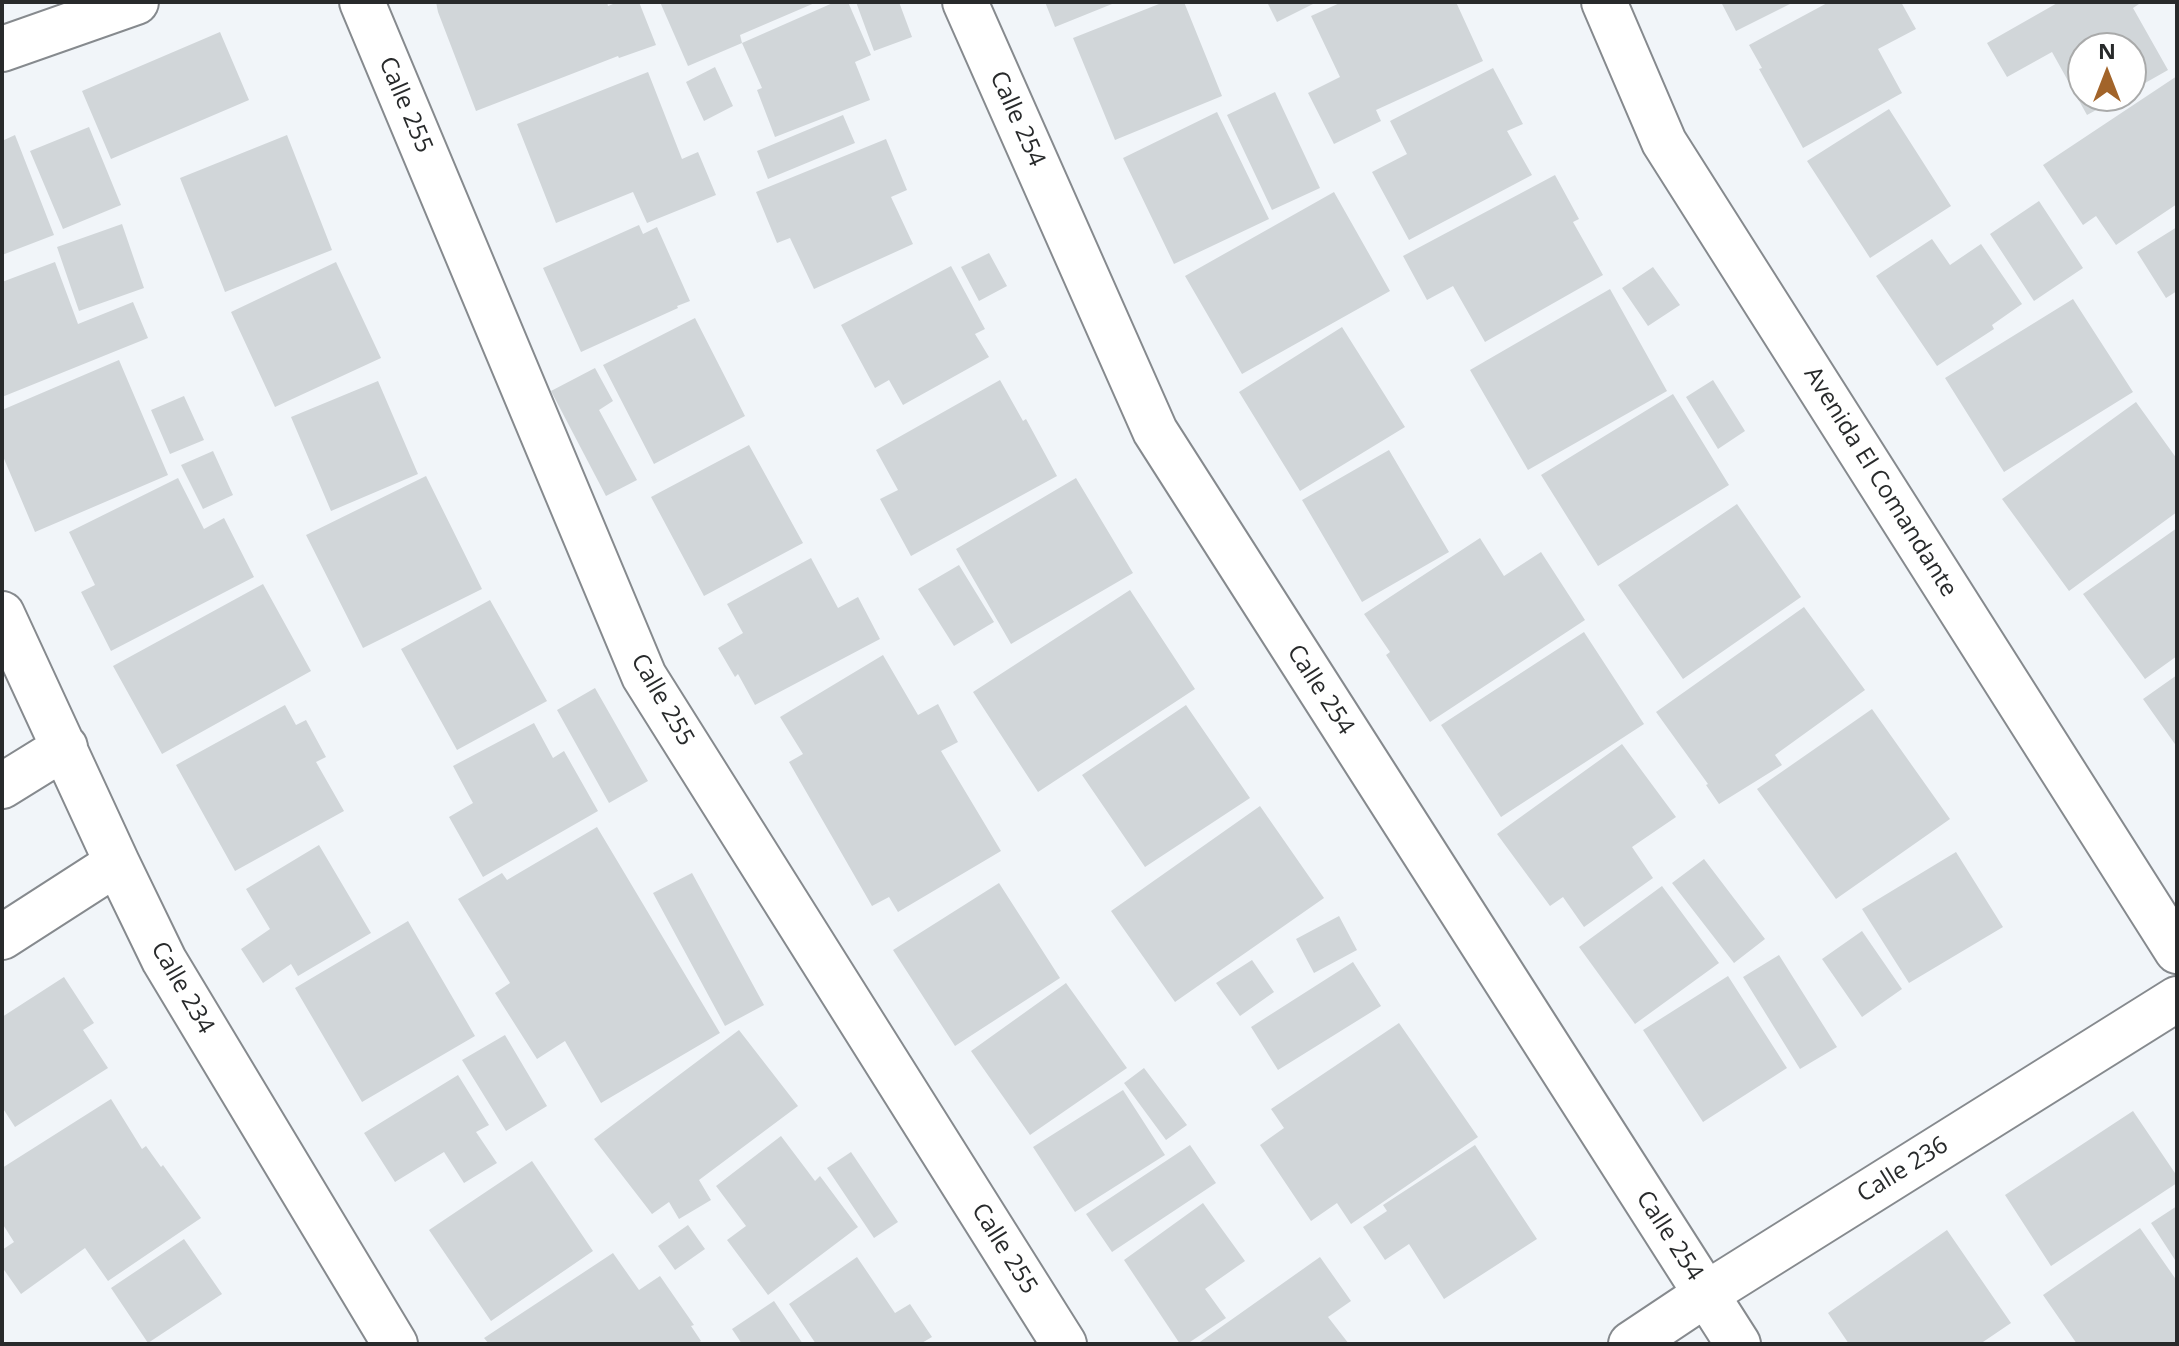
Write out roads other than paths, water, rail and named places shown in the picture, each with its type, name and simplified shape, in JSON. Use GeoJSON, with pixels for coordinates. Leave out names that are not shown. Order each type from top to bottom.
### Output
{"type":"FeatureCollection","features":[{"type":"Feature","properties":{"kind":"street"},"geometry":{"type":"LineString","coordinates":[[2,49],[136,2]]}},
{"type":"Feature","properties":{"kind":"street","name":"Calle 255"},"geometry":{"type":"LineString","coordinates":[[362,2],[644,676],[1064,1344]]}},
{"type":"Feature","properties":{"kind":"street","name":"Calle 254"},"geometry":{"type":"LineString","coordinates":[[965,2],[1155,431],[1738,1344]]}},
{"type":"Feature","properties":{"kind":"street","name":"Avenida El Comandante"},"geometry":{"type":"LineString","coordinates":[[1604,2],[1664,142],[2177,951]]}},
{"type":"Feature","properties":{"kind":"street","name":"Calle 234"},"geometry":{"type":"LineString","coordinates":[[2,614],[164,960],[379,1338]]}},
{"type":"Feature","properties":{"kind":"street"},"geometry":{"type":"LineString","coordinates":[[2,786],[65,747]]}},
{"type":"Feature","properties":{"kind":"street"},"geometry":{"type":"LineString","coordinates":[[2,937],[117,863]]}},
{"type":"Feature","properties":{"kind":"street","name":"Calle 236"},"geometry":{"type":"LineString","coordinates":[[1631,1344],[2177,999]]}}]}
